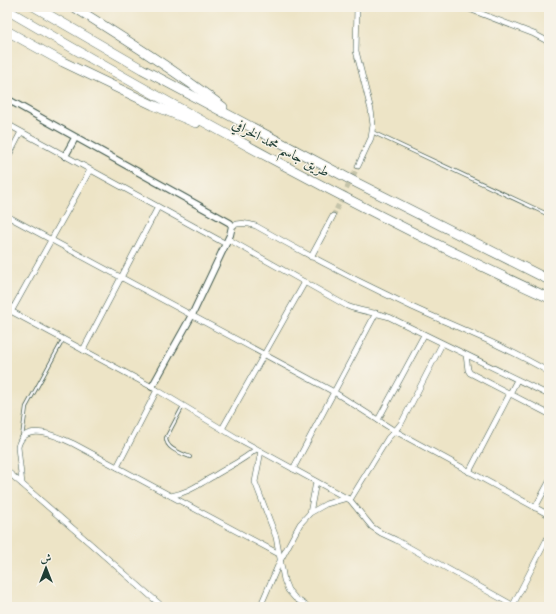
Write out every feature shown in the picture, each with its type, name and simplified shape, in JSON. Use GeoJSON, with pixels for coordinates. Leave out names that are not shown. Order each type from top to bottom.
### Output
{"type":"FeatureCollection","features":[{"type":"Feature","properties":{"kind":"highway","name":"طريق جاسم محمد الخرافي"},"geometry":{"type":"LineString","coordinates":[[36,7],[142,69],[243,123],[432,222],[549,280]]}},
{"type":"Feature","properties":{"kind":"highway"},"geometry":{"type":"LineString","coordinates":[[74,7],[121,36],[198,88],[243,123]]}},
{"type":"Feature","properties":{"kind":"highway","name":"طريق جاسم محمد الخرافي"},"geometry":{"type":"LineString","coordinates":[[7,10],[135,84],[327,188],[549,298]]}},
{"type":"Feature","properties":{"kind":"highway"},"geometry":{"type":"LineString","coordinates":[[7,31],[63,62],[153,105],[179,117],[220,131]]}},
{"type":"Feature","properties":{"kind":"street"},"geometry":{"type":"LineString","coordinates":[[357,7],[356,51],[372,117],[372,132],[369,143],[358,166]]}},
{"type":"Feature","properties":{"kind":"street"},"geometry":{"type":"LineString","coordinates":[[464,7],[534,34],[549,42]]}},
{"type":"Feature","properties":{"kind":"street"},"geometry":{"type":"LineString","coordinates":[[7,100],[230,223],[232,226]]}},
{"type":"Feature","properties":{"kind":"street"},"geometry":{"type":"LineString","coordinates":[[7,124],[158,207],[227,241],[352,308],[389,317],[549,395]]}},
{"type":"Feature","properties":{"kind":"street"},"geometry":{"type":"LineString","coordinates":[[7,158],[21,132]]}},
{"type":"Feature","properties":{"kind":"street"},"geometry":{"type":"LineString","coordinates":[[65,156],[75,138]]}},
{"type":"Feature","properties":{"kind":"street"},"geometry":{"type":"LineString","coordinates":[[90,170],[9,310],[154,388],[258,450],[348,499],[372,527],[381,533],[515,606],[549,535]]}},
{"type":"Feature","properties":{"kind":"street"},"geometry":{"type":"LineString","coordinates":[[83,350],[158,207]]}},
{"type":"Feature","properties":{"kind":"street"},"geometry":{"type":"LineString","coordinates":[[7,216],[192,314],[334,392],[396,431],[549,515]]}},
{"type":"Feature","properties":{"kind":"street"},"geometry":{"type":"LineString","coordinates":[[311,257],[333,216]]}},
{"type":"Feature","properties":{"kind":"street"},"geometry":{"type":"LineString","coordinates":[[232,226],[242,223],[252,225],[311,257],[412,307],[502,347],[549,372]]}},
{"type":"Feature","properties":{"kind":"street"},"geometry":{"type":"LineString","coordinates":[[117,467],[154,388],[227,241],[232,226]]}},
{"type":"Feature","properties":{"kind":"street"},"geometry":{"type":"LineString","coordinates":[[222,429],[305,282]]}},
{"type":"Feature","properties":{"kind":"street"},"geometry":{"type":"LineString","coordinates":[[293,469],[376,313]]}},
{"type":"Feature","properties":{"kind":"street"},"geometry":{"type":"LineString","coordinates":[[378,420],[424,335]]}},
{"type":"Feature","properties":{"kind":"street"},"geometry":{"type":"LineString","coordinates":[[260,607],[280,561],[300,524],[310,513],[326,504],[348,499],[388,438],[396,431],[402,422],[442,344]]}},
{"type":"Feature","properties":{"kind":"street"},"geometry":{"type":"LineString","coordinates":[[466,355],[468,370],[470,373],[549,414]]}},
{"type":"Feature","properties":{"kind":"street"},"geometry":{"type":"LineString","coordinates":[[469,472],[517,380]]}},
{"type":"Feature","properties":{"kind":"street"},"geometry":{"type":"LineString","coordinates":[[22,484],[18,447],[21,440],[29,434],[42,432],[51,434],[117,467],[279,554]]}},
{"type":"Feature","properties":{"kind":"street"},"geometry":{"type":"LineString","coordinates":[[171,496],[185,493],[194,489],[258,450]]}},
{"type":"Feature","properties":{"kind":"street"},"geometry":{"type":"LineString","coordinates":[[258,450],[255,482],[276,537],[284,580],[288,590],[295,598],[308,607]]}},
{"type":"Feature","properties":{"kind":"street"},"geometry":{"type":"LineString","coordinates":[[7,471],[163,607]]}},
{"type":"Feature","properties":{"kind":"street"},"geometry":{"type":"LineString","coordinates":[[310,513],[316,482]]}},
{"type":"Feature","properties":{"kind":"street"},"geometry":{"type":"LineString","coordinates":[[536,508],[549,482]]}},
{"type":"Feature","properties":{"kind":"lane"},"geometry":{"type":"LineString","coordinates":[[372,132],[549,215]]}},
{"type":"Feature","properties":{"kind":"lane"},"geometry":{"type":"LineString","coordinates":[[21,440],[26,407],[63,340]]}},
{"type":"Feature","properties":{"kind":"lane"},"geometry":{"type":"LineString","coordinates":[[184,406],[166,438],[166,442],[169,446],[190,457]]}},
{"type":"Feature","properties":{"kind":"tunnel"},"geometry":{"type":"LineString","coordinates":[[333,216],[358,166]]}}]}
